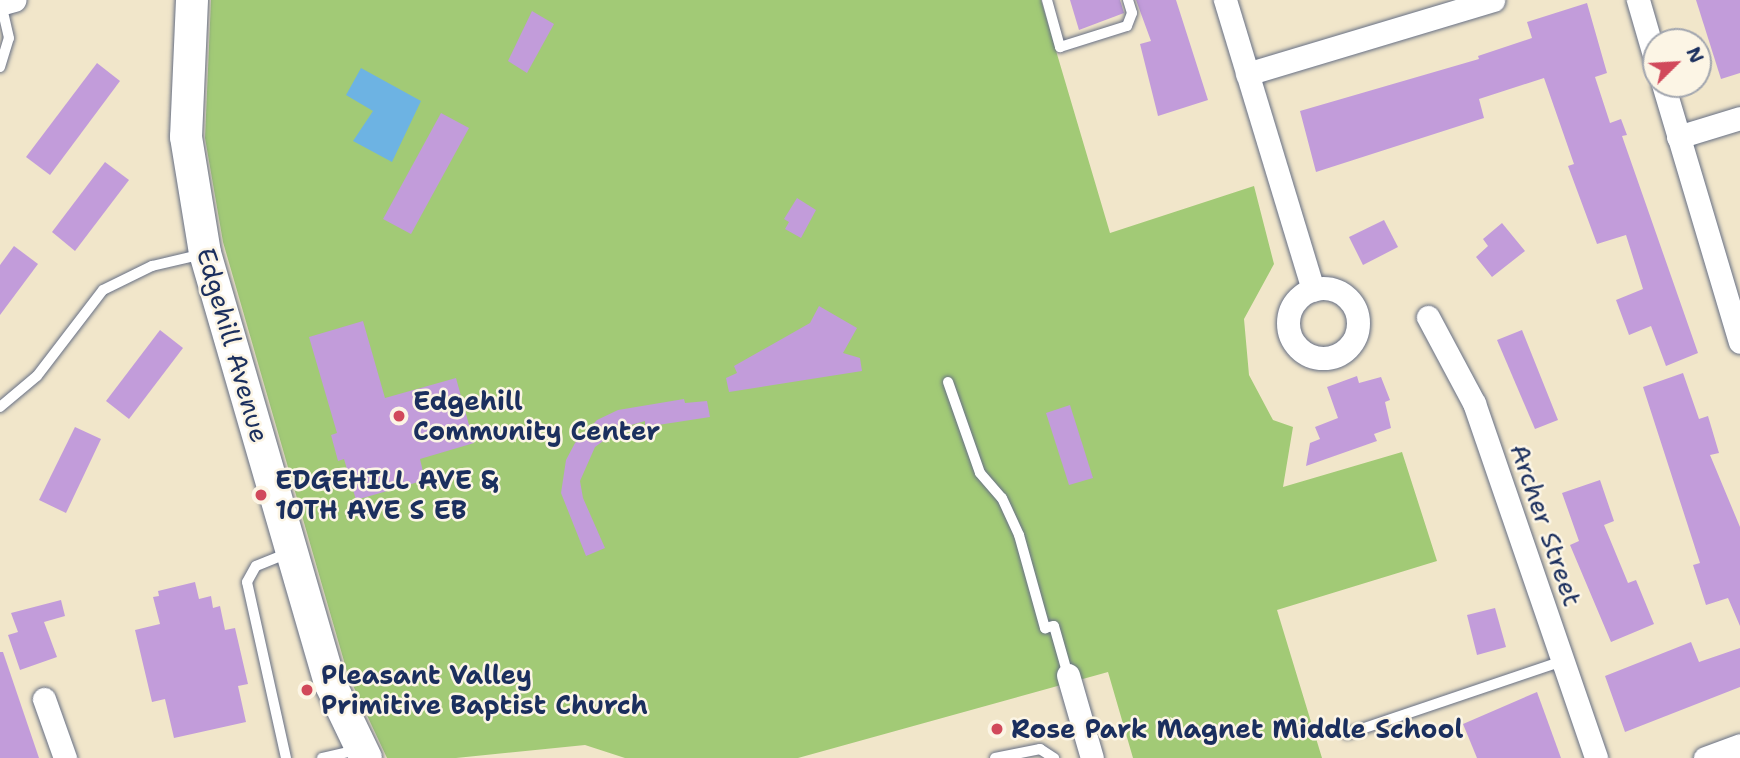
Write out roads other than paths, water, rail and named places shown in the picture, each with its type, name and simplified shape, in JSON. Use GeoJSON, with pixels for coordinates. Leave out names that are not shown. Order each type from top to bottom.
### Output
{"type":"FeatureCollection","features":[{"type":"Feature","properties":{"kind":"street"},"geometry":{"type":"LineString","coordinates":[[0,4],[14,0]]}},
{"type":"Feature","properties":{"kind":"street","name":"Edgehill Avenue"},"geometry":{"type":"LineString","coordinates":[[192,0],[186,137],[205,253],[330,682],[363,753]]}},
{"type":"Feature","properties":{"kind":"street"},"geometry":{"type":"LineString","coordinates":[[1225,0],[1313,290]]}},
{"type":"Feature","properties":{"kind":"street"},"geometry":{"type":"LineString","coordinates":[[1247,74],[1434,9],[1493,0]]}},
{"type":"Feature","properties":{"kind":"street"},"geometry":{"type":"LineString","coordinates":[[1638,0],[1646,28]]}},
{"type":"Feature","properties":{"kind":"street"},"geometry":{"type":"LineString","coordinates":[[1666,98],[1740,342]]}},
{"type":"Feature","properties":{"kind":"street"},"geometry":{"type":"LineString","coordinates":[[1678,137],[1740,118]]}},
{"type":"Feature","properties":{"kind":"street","name":"Archer Street"},"geometry":{"type":"LineString","coordinates":[[1427,317],[1474,403],[1596,758]]}},
{"type":"Feature","properties":{"kind":"street"},"geometry":{"type":"LineString","coordinates":[[1068,675],[1086,757]]}},
{"type":"Feature","properties":{"kind":"street"},"geometry":{"type":"LineString","coordinates":[[44,699],[63,757]]}},
{"type":"Feature","properties":{"kind":"street"},"geometry":{"type":"LineString","coordinates":[[1705,758],[1740,745]]}},
{"type":"Feature","properties":{"kind":"lane"},"geometry":{"type":"LineString","coordinates":[[1047,0],[1060,47],[1127,26],[1132,13],[1128,0]]}},
{"type":"Feature","properties":{"kind":"lane"},"geometry":{"type":"LineString","coordinates":[[0,4],[9,38],[0,67]]}},
{"type":"Feature","properties":{"kind":"lane"},"geometry":{"type":"LineString","coordinates":[[0,407],[37,376],[103,290],[146,269],[205,253]]}},
{"type":"Feature","properties":{"kind":"lane"},"geometry":{"type":"LineString","coordinates":[[948,382],[980,473],[1002,498],[1019,535],[1045,628],[1054,625],[1068,675]]}},
{"type":"Feature","properties":{"kind":"lane"},"geometry":{"type":"LineString","coordinates":[[286,758],[247,582],[256,566],[292,552]]}},
{"type":"Feature","properties":{"kind":"lane"},"geometry":{"type":"LineString","coordinates":[[1347,734],[1563,661]]}},
{"type":"Feature","properties":{"kind":"lane"},"geometry":{"type":"LineString","coordinates":[[995,758],[1040,749],[1054,758]]}},
{"type":"Feature","properties":{"kind":"lane"},"geometry":{"type":"LineString","coordinates":[[322,758],[363,753]]}},
{"type":"Feature","properties":{"kind":"water"},"geometry":{"type":"Polygon","coordinates":[[[361,68],[421,101],[392,162],[353,141],[373,111],[346,95],[361,68]]]}},
{"type":"Feature","properties":{"kind":"place","name":"Edgehill Community Center"},"geometry":{"type":"Point","coordinates":[399,416]}},
{"type":"Feature","properties":{"kind":"place","name":"EDGEHILL AVE & 10TH AVE S EB"},"geometry":{"type":"Point","coordinates":[261,495]}},
{"type":"Feature","properties":{"kind":"place","name":"Pleasant Valley Primitive Baptist Church"},"geometry":{"type":"Point","coordinates":[307,690]}},
{"type":"Feature","properties":{"kind":"place","name":"Rose Park Magnet Middle School"},"geometry":{"type":"Point","coordinates":[997,729]}}]}
